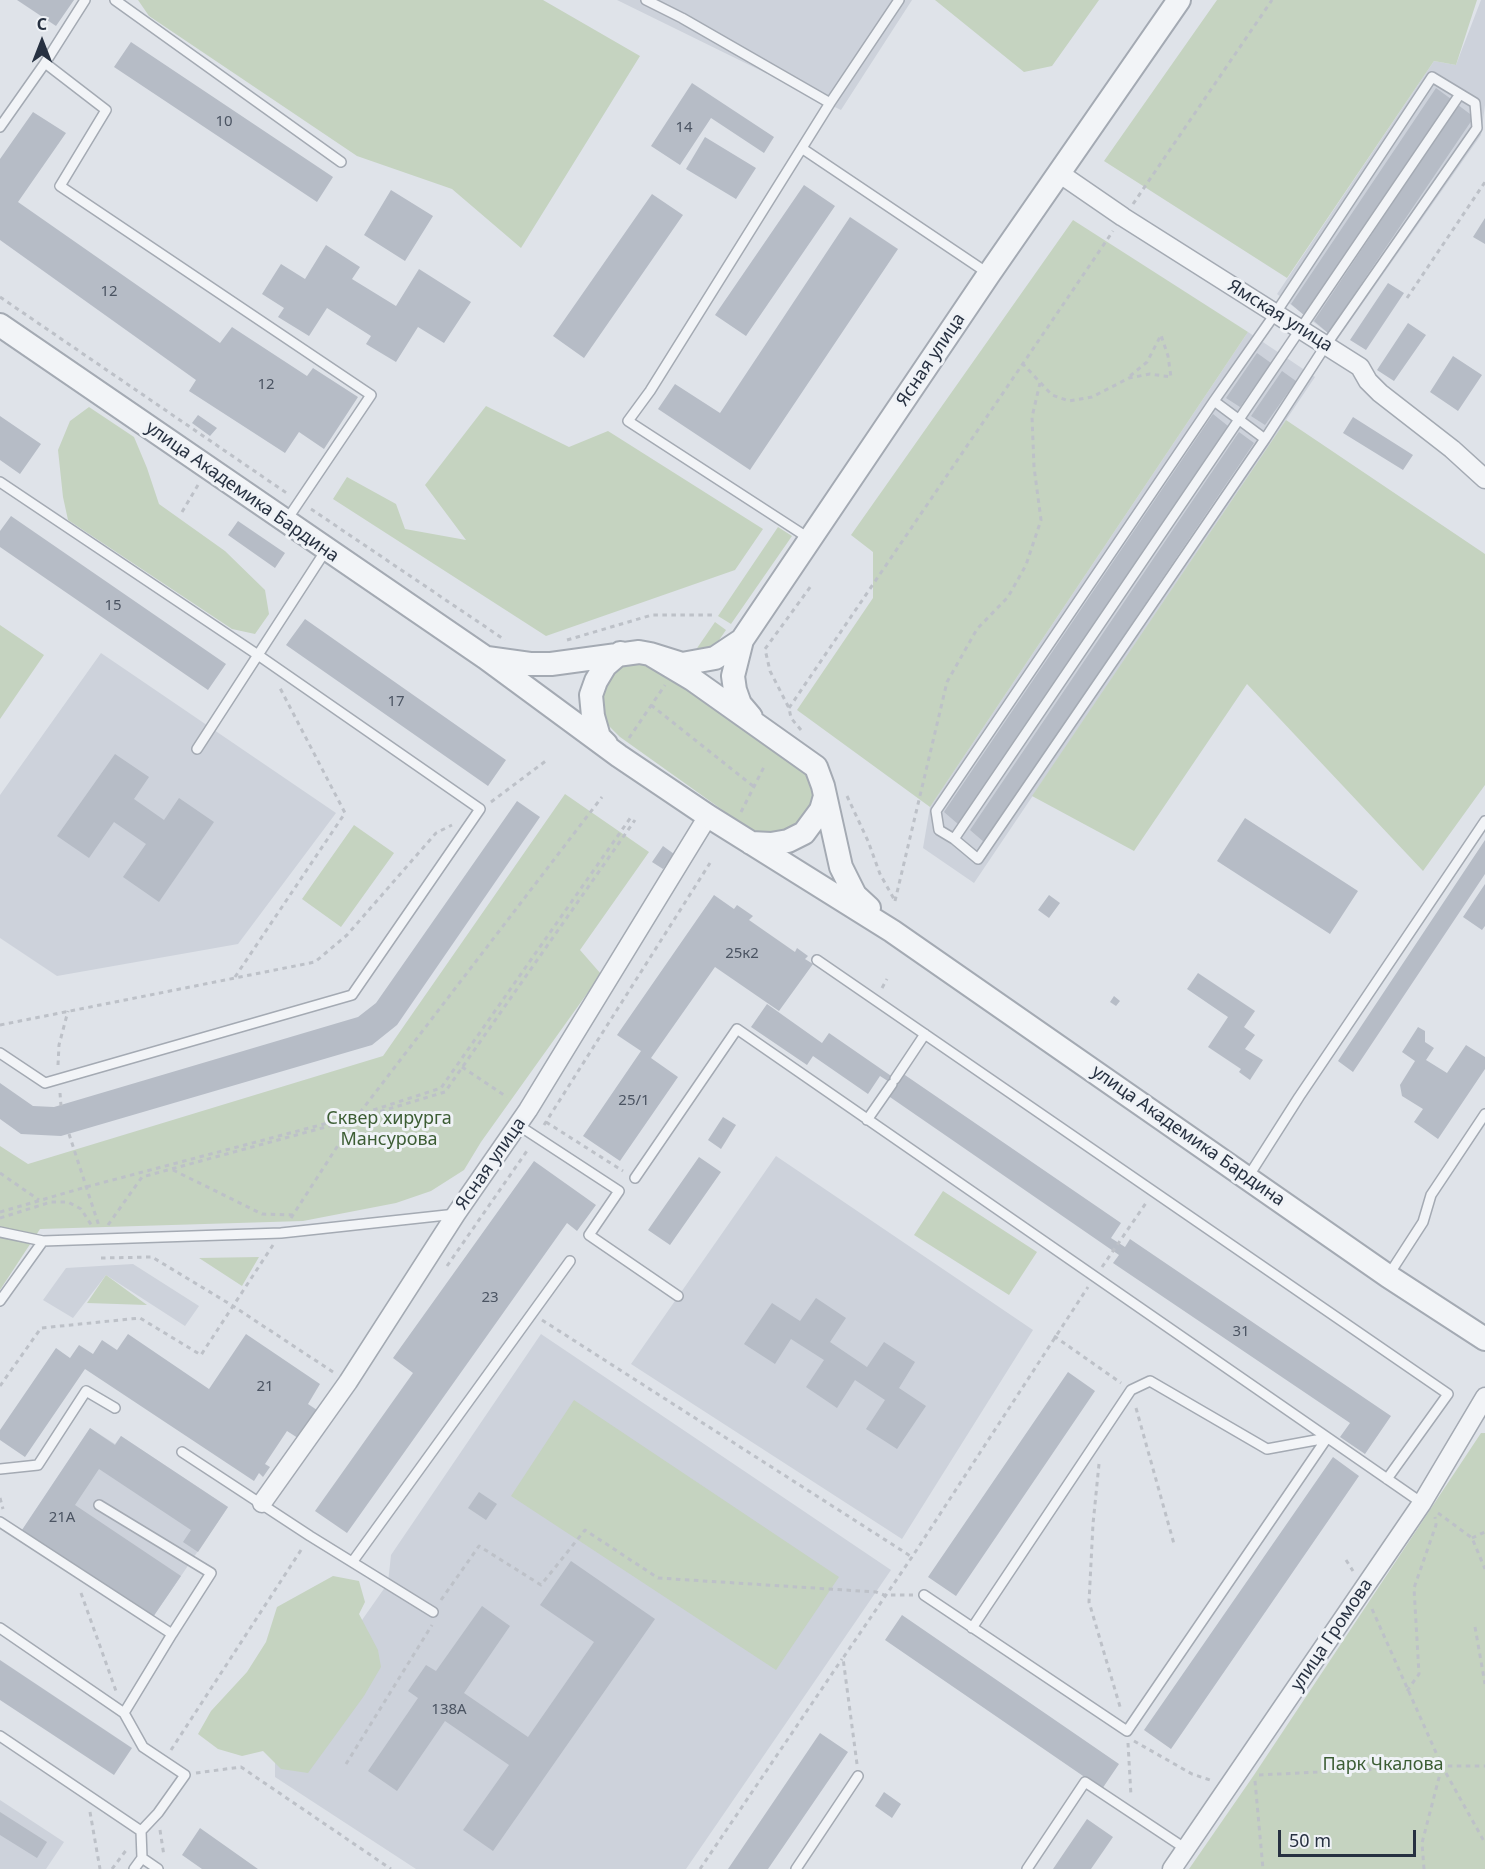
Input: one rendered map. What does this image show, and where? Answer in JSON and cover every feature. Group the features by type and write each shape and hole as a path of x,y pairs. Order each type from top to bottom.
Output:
{"street":[{"name":"Ясная улица","path":"650,654 682,664 715,658 742,640 989,274 1179,0"},
{"name":"Ямская улица","path":"1059,173 1360,367 1368,381 1380,393 1452,449 1485,479"},
{"name":"улица Академика Бардина","path":"0,325 486,658 620,744 708,816 892,931 1388,1276 1485,1340"},
{"path":"742,640 734,676 735,690 740,704 759,727"},
{"name":"улица Академика Бардина","path":"486,658 530,664 551,664 639,652 650,654 692,679 816,767 825,796 835,845 848,882 855,895 892,931"},
{"name":"улица Академика Бардина","path":"620,653 605,666 591,695 593,716 599,737 620,744"},
{"path":"751,843 771,844 788,841 804,833 820,810 825,796"},
{"name":"Ясная улица","path":"262,1503 348,1382 456,1214 518,1125 708,816"},
{"name":"улица Громова","path":"1172,1869 1422,1503 1485,1397"}],"lane":[{"path":"0,127 85,0"},
{"path":"115,0 341,162"},
{"path":"646,0 682,18 830,103"},
{"path":"811,539 628,421 650,391 830,103 899,0"},
{"path":"45,63 106,110 60,186 371,395 286,522"},
{"path":"1432,77 1460,94 1475,103 1477,128 1326,345 1265,439 978,859 939,830 936,811 1214,400 1275,314 1432,77"},
{"path":"954,839 1460,94"},
{"path":"802,149 989,274"},
{"path":"1214,400 1265,439"},
{"path":"0,482 262,658 480,809 352,994 45,1083 0,1053"},
{"path":"197,749 262,658 327,550"},
{"path":"1248,1177 1299,1097 1485,822"},
{"path":"818,960 1448,1394 1387,1479"},
{"path":"634,1178 737,1029 1422,1503"},
{"path":"867,1120 925,1034"},
{"path":"1388,1276 1424,1222 1431,1195 1485,1114"},
{"path":"518,1125 619,1191 589,1235 678,1296"},
{"path":"0,1232 43,1241 281,1233 456,1214"},
{"path":"0,1301 43,1241"},
{"path":"353,1561 570,1262"},
{"path":"972,1628 1131,1390 1150,1381 1267,1449 1327,1438"},
{"path":"0,1469 38,1465 86,1391 115,1408"},
{"path":"924,1595 1127,1731 1327,1438"},
{"path":"182,1452 310,1536 433,1612"},
{"path":"99,1505 211,1573 123,1713"},
{"path":"0,1522 172,1634"},
{"path":"0,1628 123,1713 142,1747 185,1775 158,1813 141,1831 142,1858 134,1869"},
{"path":"0,1736 141,1831"},
{"path":"796,1869 858,1776"},
{"path":"1027,1869 1085,1782 1186,1849"},
{"path":"142,1858 158,1869"}],"path":[{"path":"789,708 1022,363 1272,0"},
{"path":"1407,298 1485,182"},
{"path":"0,297 508,642"},
{"path":"1022,363 1052,395 1069,401 1092,397 1129,378 1147,362 1161,335 1168,356 1171,377 1150,374 1129,378"},
{"path":"895,901 947,682 976,629 1008,597 1026,565 1041,520 1034,467 1032,417 1040,383"},
{"path":"791,718 789,708 770,671 765,649 811,586"},
{"path":"563,641 652,615 713,615"},
{"path":"235,977 345,813 262,658"},
{"path":"620,744 665,685"},
{"path":"651,705 753,786"},
{"path":"0,1025 315,962 347,935 436,833 480,809 547,760"},
{"path":"739,815 765,765"},
{"path":"0,1385 40,1328 140,1318 201,1355 355,1119 602,797"},
{"path":"0,1212 358,1115 441,1088 633,818 445,1092 142,1177 110,1225 92,1226 81,1209 68,1202 51,1202 0,1218"},
{"path":"447,1266 546,1122 710,863"},
{"path":"61,1106 58,1079 59,1046 68,1011"},
{"path":"458,1065 507,1097"},
{"path":"546,1122 634,1178"},
{"path":"69,1134 99,1226"},
{"path":"166,1166 262,1215 293,1215"},
{"path":"0,1173 39,1200"},
{"path":"700,1869 912,1557 1054,1336 1155,1191"},
{"path":"101,1258 152,1257 233,1306 348,1382"},
{"path":"532,1314 912,1557"},
{"path":"1054,1336 1131,1390 1174,1544"},
{"path":"1103,1432 1092,1524 1089,1602 1127,1731"},
{"path":"1407,1691 1419,1674 1414,1588 1436,1525 1433,1509 1472,1538 1485,1569"},
{"path":"346,1764 432,1627 433,1612 480,1546 541,1586 585,1530 658,1578 876,1592 885,1595 924,1595"},
{"path":"1472,1538 1485,1532"},
{"path":"164,1762 310,1536"},
{"path":"1346,1560 1363,1590 1442,1766 1485,1843"},
{"path":"74,1571 123,1713"},
{"path":"1475,1627 1485,1684"},
{"path":"843,1658 858,1776"},
{"path":"1132,1813 1128,1738 1192,1774 1229,1785"},
{"path":"1424,1869 1422,1843 1442,1766"},
{"path":"1263,1869 1254,1775 1485,1766"},
{"path":"185,1775 241,1767 391,1869"},
{"path":"87,1794 100,1869"},
{"path":"158,1813 165,1858"}],"shaded area":[{"path":"617,0 912,0 841,110"},
{"path":"1481,0 1485,0 1485,105 1481,135 1337,340 1277,294 1434,61 1456,65"},
{"path":"1248,332 1315,377 974,883 923,848 930,807"},
{"path":"101,653 336,813 238,944 57,976 0,938 0,795"},
{"path":"776,1156 1033,1330 902,1539 631,1364"},
{"path":"133,1264 199,1306 185,1326 106,1275 73,1318 43,1300 66,1268"},
{"path":"541,1334 891,1570 686,1869 416,1869 275,1777 275,1744 388,1583 391,1555"},
{"path":"90,1428 115,1444 121,1436 228,1507 153,1617 22,1530"},
{"path":"0,1800 64,1842 46,1869 0,1869"}],"green space":[{"path":"138,0 543,0 640,56 521,248 452,189 357,156 149,16"},
{"path":"935,0 1099,0 1052,66 1024,72"},
{"path":"1217,0 1477,0 1456,65 1434,61 1287,278 1104,161"},
{"path":"1073,220 1248,332 930,807 797,710 873,598 873,552 851,535"},
{"path":"486,406 569,447 608,431 763,529 735,570 546,636 333,499 347,477 396,504 405,529 466,540 425,485"},
{"path":"89,407 134,437 159,504 225,551 265,590 269,614 255,634 232,629 68,520 58,450 70,421"},
{"path":"1286,420 1485,554 1485,785 1423,871 1247,684 1134,851 1032,796"},
{"path":"778,527 792,536 731,624 718,616"},
{"path":"715,622 726,630 717,643 706,651 693,654"},
{"path":"0,625 44,655 0,719"},
{"path":"639,663 659,667 805,771 813,796 811,812 789,829 776,832 752,831 620,737 608,725 600,710 600,686 621,664"},
{"name":"Сквер хирурга Мансурова","path":"565,794 649,852 580,950 601,974 481,1142 464,1170 431,1191 396,1203 303,1221 40,1229 0,1290 0,1146 28,1164 383,1056"},
{"path":"354,825 394,853 341,927 302,899"},
{"path":"943,1191 1037,1252 1009,1295 914,1235"},
{"path":"259,1257 242,1286 199,1258"},
{"path":"106,1275 147,1305 87,1303"},
{"path":"574,1400 839,1577 776,1670 511,1496"},
{"name":"Парк Чкалова","path":"1481,1433 1485,1433 1485,1869 1189,1869 1254,1775"},
{"path":"333,1576 359,1581 365,1602 359,1614 378,1650 381,1667 364,1696 308,1773 281,1769 263,1751 242,1756 218,1749 198,1734 211,1711 247,1672 266,1642 277,1607"}],"building":[{"path":"17,0 74,0 56,26"},
{"path":"131,42 333,177 317,202 114,67"},
{"path":"692,83 774,137 764,153 711,118 680,165 651,146"},
{"path":"1436,88 1451,99 1305,316 1291,304"},
{"path":"1458,105 1474,117 1328,333 1314,321"},
{"path":"33,112 66,133 18,202 220,343 232,327 307,376 313,368 358,397 324,449 299,432 285,453 189,391 196,380 0,240 0,159"},
{"path":"705,137 756,168 736,199 686,169"},
{"path":"804,185 835,206 746,336 715,315"},
{"path":"391,190 433,216 405,261 364,235"},
{"path":"652,194 683,215 584,358 553,336"},
{"path":"850,217 898,249 750,470 658,409 675,384 720,413"},
{"path":"1485,218 1485,244 1473,237"},
{"path":"326,245 360,267 352,279 396,306 419,269 471,302 444,343 418,327 396,362 366,344 371,336 327,308 309,336 278,317 284,308 262,294 281,264 305,279"},
{"path":"1388,283 1404,293 1366,350 1350,340"},
{"path":"1408,323 1426,335 1394,381 1377,370"},
{"path":"1257,353 1271,363 1240,407 1226,398"},
{"path":"1453,356 1482,375 1458,411 1430,392"},
{"path":"1282,371 1296,381 1265,425 1251,416"},
{"path":"1213,414 1228,426 958,824 944,812"},
{"path":"198,415 217,428 210,436 192,423"},
{"path":"0,416 41,444 20,474 0,460"},
{"path":"1353,417 1413,455 1403,470 1343,433"},
{"path":"1239,432 1254,443 984,842 970,830"},
{"path":"11,516 226,664 208,690 0,547 0,531"},
{"path":"238,521 285,553 275,568 228,535"},
{"path":"305,619 506,760 488,786 286,645"},
{"path":"115,754 149,777 134,799 164,820 179,798 214,822 159,902 123,877 146,844 114,822 89,858 57,836"},
{"path":"517,801 540,817 397,1025 372,1045 61,1136 21,1134 0,1119 0,1083 33,1106 54,1107 358,1017 376,1003"},
{"path":"1245,818 1358,891 1330,934 1217,861"},
{"path":"1485,840 1485,874 1353,1072 1338,1061"},
{"path":"663,846 674,854 663,869 652,862"},
{"path":"1485,884 1485,926 1482,930 1463,917"},
{"path":"714,895 734,909 737,905 753,916 749,920 795,952 797,948 808,956 805,959 813,964 779,1011 715,967 651,1058 678,1077 620,1161 583,1136 641,1051 617,1035"},
{"path":"1049,895 1060,903 1049,918 1038,910"},
{"path":"1198,973 1255,1011 1244,1027 1255,1035 1245,1049 1263,1060 1250,1080 1239,1072 1241,1069 1208,1047 1228,1017 1187,989"},
{"path":"1114,996 1120,1001 1116,1006 1110,1002"},
{"path":"767,1004 822,1043 829,1033 897,1080 902,1073 1121,1223 1111,1238 1125,1247 1130,1239 1391,1416 1365,1454 1340,1437 1350,1423 1113,1263 1119,1255 887,1095 894,1085 880,1076 868,1094 813,1056 807,1065 751,1027"},
{"path":"1418,1027 1425,1031 1425,1042 1434,1048 1426,1060 1447,1073 1466,1045 1485,1057 1485,1069 1438,1139 1414,1122 1423,1109 1402,1096 1400,1085 1415,1061 1402,1052"},
{"path":"723,1117 736,1125 721,1149 708,1140"},
{"path":"699,1157 721,1172 670,1245 648,1230"},
{"path":"534,1161 596,1205 577,1231 567,1223 347,1533 315,1511 413,1373 393,1358"},
{"path":"816,1298 846,1318 830,1342 867,1367 884,1342 915,1362 899,1388 926,1406 897,1449 866,1429 885,1400 855,1380 837,1408 806,1387 824,1360 791,1339 775,1364 744,1344 772,1303 800,1321"},
{"path":"128,1334 209,1389 246,1334 320,1384 308,1404 320,1412 301,1440 287,1431 265,1464 270,1467 263,1477 259,1473 254,1481 85,1369 25,1457 0,1440 0,1430 56,1348 70,1358 79,1345 93,1354 102,1340 117,1350"},
{"path":"1068,1372 1095,1391 956,1596 928,1577"},
{"path":"90,1428 115,1445 121,1436 228,1507 198,1552 183,1542 191,1530 99,1469 75,1505 181,1576 153,1617 22,1530"},
{"path":"1333,1457 1359,1476 1171,1749 1144,1730"},
{"path":"479,1492 497,1504 486,1520 468,1508"},
{"path":"571,1561 655,1619 493,1851 463,1830 509,1765 445,1721 397,1791 368,1771 418,1698 408,1691 426,1665 436,1671 482,1606 510,1626 464,1693 528,1737 594,1642 540,1605"},
{"path":"902,1615 1119,1764 1102,1789 885,1640"},
{"path":"0,1660 132,1748 114,1775 0,1700"},
{"path":"820,1733 848,1752 768,1869 728,1869"},
{"path":"884,1792 901,1804 892,1818 875,1806"},
{"path":"0,1812 47,1842 37,1858 0,1835"},
{"path":"1087,1819 1113,1837 1091,1869 1053,1869"},
{"path":"200,1828 258,1869 202,1869 182,1855"}]}
